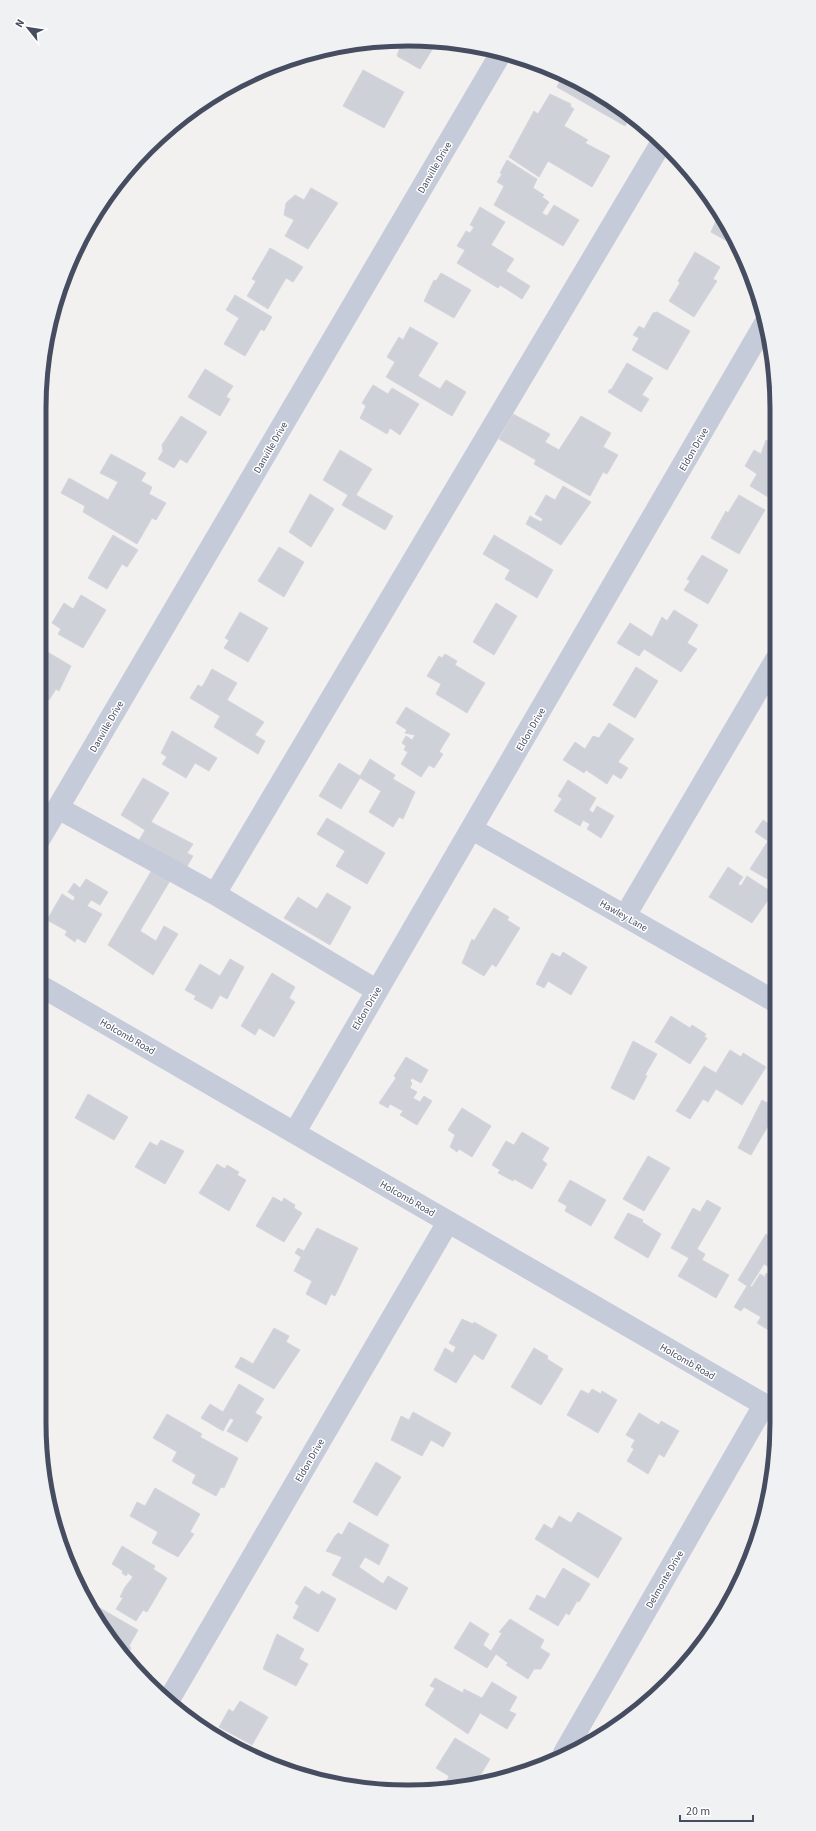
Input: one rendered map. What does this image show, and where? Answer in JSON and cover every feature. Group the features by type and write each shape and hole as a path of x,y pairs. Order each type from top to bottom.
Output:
{"street":[{"name":"Danville Drive","path":"46,828 497,57"},
{"path":"215,894 659,147"},
{"name":"Eldon Drive","path":"295,1132 376,990 472,829 761,330"},
{"path":"625,916 770,670"},
{"path":"58,808 215,894 376,990"},
{"name":"Hawley Lane","path":"472,829 770,999"},
{"name":"Holcomb Road","path":"46,989 295,1132 770,1409"},
{"name":"Eldon Drive","path":"171,1696 448,1222"},
{"name":"Delmonte Drive","path":"567,1749 770,1409"}],"building":[{"path":"400,46 434,47 420,69 397,56"},
{"path":"363,70 404,92 384,128 343,106"},
{"path":"560,80 568,83 589,94 628,121 625,126 557,87"},
{"path":"550,94 571,104 570,106 574,109 564,126 588,140 585,143 610,156 592,187 548,161 539,177 509,157 534,111 538,114"},
{"path":"507,160 537,179 533,188 544,195 542,197 549,202 542,213 547,216 554,205 579,220 563,246 494,205 504,186 497,182 502,174 500,173"},
{"path":"311,188 338,203 308,249 285,236 294,220 284,215 286,203 295,195 304,200"},
{"path":"480,207 505,222 491,245 514,259 506,271 530,286 522,299 500,285 498,288 457,263 465,250 457,246 466,231 470,233 474,227 470,225"},
{"path":"717,219 730,243 711,232"},
{"path":"270,248 303,267 293,282 286,278 268,309 247,296 256,281 252,279"},
{"path":"695,252 720,267 713,279 717,281 694,317 669,301 680,283 678,281"},
{"path":"441,273 471,290 454,318 424,301 434,280 436,281"},
{"path":"235,295 272,317 264,331 261,329 245,356 224,344 239,318 226,310"},
{"path":"657,312 690,331 667,370 632,350 639,338 633,335 639,326 644,329 653,313"},
{"path":"410,327 438,343 418,376 440,389 446,380 466,392 452,416 386,377 395,362 387,357 399,337 403,340"},
{"path":"627,363 653,378 642,395 649,399 641,412 608,392 610,389 611,390"},
{"path":"205,369 233,386 226,397 230,399 220,416 188,397"},
{"path":"373,385 388,394 392,388 419,404 400,435 390,428 387,434 360,418 366,406 362,403"},
{"path":"513,414 550,434 545,442 559,450 581,416 611,433 603,447 618,455 607,474 603,472 590,496 534,464 536,460 499,439"},
{"path":"181,416 207,432 187,463 180,459 174,468 158,459 163,451 162,445"},
{"path":"766,440 770,442 770,498 750,486 757,474 745,466 754,450 761,454"},
{"path":"340,450 372,469 356,495 393,516 385,530 342,505 348,495 323,480"},
{"path":"111,454 146,473 141,481 152,487 149,494 166,503 156,520 152,518 137,544 83,512 85,506 61,493 69,478 108,500 118,482 100,473"},
{"path":"563,486 591,502 561,545 526,524 530,516 541,522 543,519 535,514 546,495 555,500"},
{"path":"310,494 334,509 311,547 289,532"},
{"path":"739,495 765,510 739,554 711,538 726,511 728,513"},
{"path":"113,535 138,550 127,567 122,564 107,589 88,578"},
{"path":"494,535 553,570 537,598 505,579 510,570 483,554"},
{"path":"279,547 304,562 284,597 258,581"},
{"path":"702,555 728,570 708,604 684,590 690,581 687,579"},
{"path":"81,595 106,610 83,648 58,634 61,629 52,623 64,603 73,609"},
{"path":"496,603 517,616 494,655 473,642"},
{"path":"674,610 698,625 687,643 697,649 681,672 644,649 639,656 617,643 630,623 652,637 662,617 667,621"},
{"path":"240,612 268,628 248,662 224,648 229,640 225,638"},
{"path":"46,651 71,666 59,691 56,689 49,700 46,698"},
{"path":"445,654 457,661 455,665 485,683 467,713 436,694 441,684 427,676 439,656 442,658"},
{"path":"636,667 658,681 635,718 613,705"},
{"path":"212,669 237,683 227,700 264,722 255,735 265,741 258,754 214,727 220,716 190,698 198,685 202,687"},
{"path":"406,707 450,734 439,752 443,754 434,768 429,765 421,777 401,764 408,752 404,750 406,746 402,743 406,736 412,740 415,735 405,733 407,730 396,723"},
{"path":"609,723 634,739 618,762 628,768 621,779 613,774 607,784 586,770 584,773 563,760 575,742 585,749 593,736 599,738"},
{"path":"172,731 217,758 209,771 195,763 186,778 162,764 167,757 161,753"},
{"path":"370,759 395,775 393,779 415,792 403,819 399,817 393,827 369,812 381,791 360,778 341,809 319,796 339,763 360,776"},
{"path":"143,778 169,793 151,822 193,844 187,853 193,856 185,870 138,842 145,830 121,815"},
{"path":"568,780 596,798 589,810 593,813 597,806 614,816 601,838 587,829 590,824 583,820 580,826 554,811 562,799 558,796"},
{"path":"327,818 385,853 367,884 336,866 345,851 317,834"},
{"path":"763,820 770,825 770,881 750,869 768,841 755,832"},
{"path":"728,867 743,877 738,884 741,886 747,876 770,891 770,897 752,923 709,897"},
{"path":"153,868 171,879 140,931 156,941 164,926 178,934 153,975 108,945"},
{"path":"86,879 108,892 100,905 91,900 87,906 102,914 85,943 77,938 75,942 65,935 67,931 47,920 62,894 73,901 75,897 68,892 74,883 80,888"},
{"path":"327,893 351,907 330,945 284,918 298,897 317,909"},
{"path":"494,908 509,917 507,920 520,928 496,967 492,964 484,976 462,963 472,939 474,941"},
{"path":"563,952 587,967 571,995 548,981 544,988 536,984 552,953 560,957"},
{"path":"230,959 244,967 227,999 220,995 212,1009 194,999 196,996 185,990 200,964 220,976"},
{"path":"272,973 295,987 289,998 295,1002 274,1037 259,1028 255,1035 241,1026"},
{"path":"671,1016 690,1028 692,1025 706,1034 704,1037 707,1038 690,1064 655,1042"},
{"path":"633,1041 657,1054 645,1075 647,1076 634,1100 611,1088"},
{"path":"730,1050 741,1057 743,1053 766,1067 742,1105 716,1089 708,1102 703,1099 690,1119 676,1111 704,1066 716,1073"},
{"path":"406,1057 428,1070 421,1083 412,1078 410,1081 412,1083 410,1088 417,1092 413,1098 420,1102 424,1096 432,1101 417,1125 400,1115 403,1111 390,1104 388,1108 379,1103 396,1078 394,1076"},
{"path":"88,1094 128,1117 114,1140 75,1118"},
{"path":"770,1099 770,1123 751,1155 738,1148 762,1100 767,1103"},
{"path":"462,1108 491,1126 472,1157 459,1149 457,1152 450,1147 455,1135 448,1130"},
{"path":"522,1132 549,1148 542,1160 547,1164 532,1189 514,1179 513,1181 498,1173 500,1170 492,1165 506,1141 514,1145"},
{"path":"161,1140 184,1151 165,1184 135,1167 150,1142 157,1146"},
{"path":"648,1156 670,1168 644,1211 623,1199"},
{"path":"217,1164 225,1169 227,1165 239,1172 237,1175 246,1180 229,1211 199,1193"},
{"path":"570,1180 606,1200 591,1226 565,1211 567,1206 558,1201"},
{"path":"273,1197 282,1202 284,1198 295,1205 294,1208 302,1213 284,1242 256,1226"},
{"path":"707,1200 721,1208 697,1249 705,1254 702,1260 729,1275 716,1298 678,1276 689,1258 671,1248 693,1208 700,1212"},
{"path":"628,1213 643,1220 642,1222 661,1234 648,1258 614,1238"},
{"path":"317,1228 358,1248 335,1296 331,1294 326,1305 306,1294 312,1281 294,1271 301,1257 295,1253 298,1248 304,1251"},
{"path":"766,1234 770,1237 770,1268 764,1264 750,1286 752,1287 760,1274 765,1277 766,1273 770,1276 770,1331 757,1323 761,1317 744,1307 741,1311 734,1307 747,1286 738,1280"},
{"path":"462,1319 473,1324 474,1322 497,1335 483,1360 474,1354 456,1383 434,1370 445,1348 453,1353 456,1347 449,1343"},
{"path":"274,1328 289,1336 286,1342 300,1350 274,1389 235,1367 241,1357 253,1364"},
{"path":"534,1348 548,1356 547,1359 563,1369 541,1405 511,1387"},
{"path":"239,1384 264,1399 255,1413 262,1417 247,1442 227,1431 234,1420 230,1418 223,1431 201,1418 210,1404 223,1412"},
{"path":"592,1389 601,1394 602,1391 617,1400 598,1433 567,1415 581,1390 589,1394"},
{"path":"413,1412 451,1433 443,1447 431,1440 422,1456 391,1440 401,1416 409,1420"},
{"path":"639,1413 659,1425 661,1421 679,1431 664,1457 659,1454 648,1474 627,1461 634,1449 631,1447 635,1440 626,1435"},
{"path":"167,1414 202,1434 200,1437 238,1458 224,1488 221,1487 216,1496 192,1483 196,1475 172,1461 177,1452 153,1438"},
{"path":"376,1462 401,1477 377,1516 353,1502"},
{"path":"155,1488 200,1514 190,1532 194,1534 178,1557 152,1543 158,1532 130,1516 137,1502 145,1506"},
{"path":"578,1512 622,1538 598,1578 535,1539 544,1524 552,1529 559,1516 571,1523"},
{"path":"349,1522 389,1545 379,1565 365,1557 359,1567 383,1584 388,1576 408,1588 396,1610 332,1575 342,1557 326,1551 338,1533 342,1535"},
{"path":"122,1546 155,1566 153,1569 167,1578 147,1612 143,1610 136,1621 116,1609 123,1598 120,1597 125,1587 133,1577 128,1573 126,1576 122,1573 123,1571 112,1564"},
{"path":"563,1568 590,1584 579,1602 577,1601 569,1615 566,1613 558,1626 529,1609 537,1595 545,1599"},
{"path":"305,1586 319,1595 322,1591 336,1599 318,1632 293,1618 299,1606 295,1603"},
{"path":"726,1594 722,1604 711,1620"},
{"path":"98,1607 138,1630 129,1646 131,1648 129,1653 107,1624 97,1609"},
{"path":"510,1619 544,1640 540,1648 550,1654 541,1669 534,1669 528,1679 506,1665 508,1663 496,1654 487,1668 454,1648 470,1622 489,1634 483,1645 491,1651 502,1633 499,1632"},
{"path":"277,1634 304,1649 299,1659 308,1664 296,1686 263,1669"},
{"path":"435,1678 463,1693 464,1689 482,1698 492,1682 517,1697 509,1711 516,1714 507,1729 480,1713 468,1734 425,1705 435,1688 430,1686"},
{"path":"240,1701 268,1717 252,1745 219,1727 229,1709 233,1712"},
{"path":"455,1738 490,1759 479,1778 455,1782 446,1783 449,1776 436,1768"}]}
